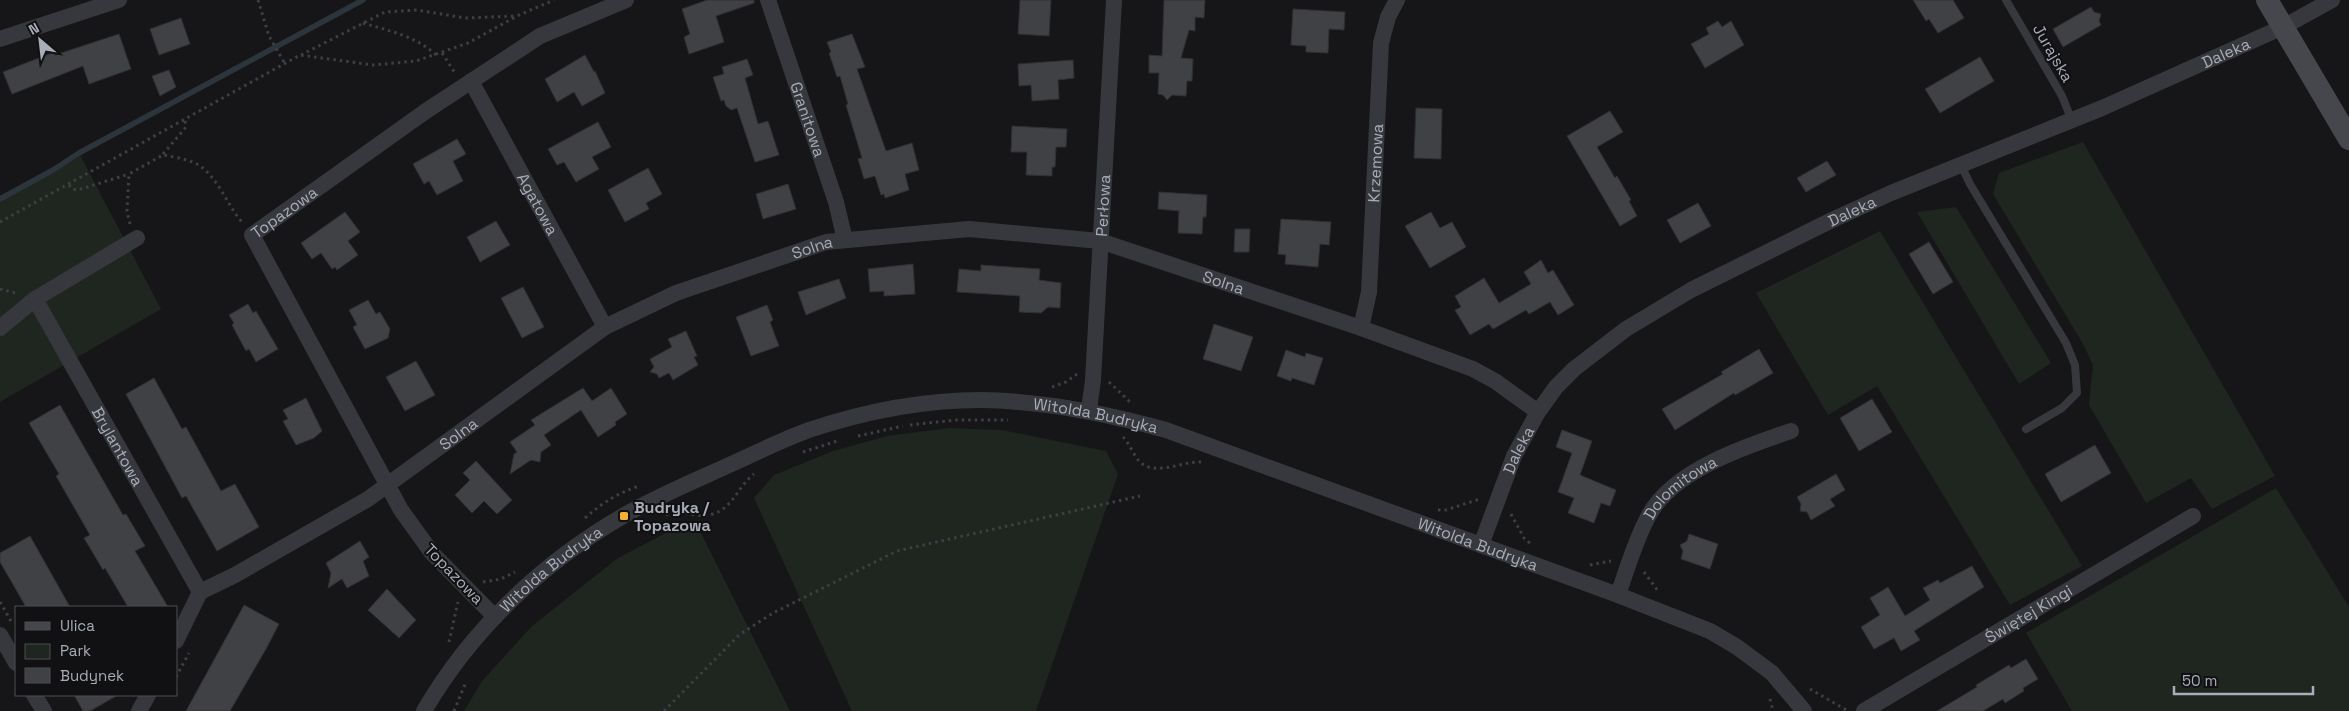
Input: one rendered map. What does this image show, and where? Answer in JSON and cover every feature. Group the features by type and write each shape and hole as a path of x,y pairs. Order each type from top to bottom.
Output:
{"main road":[{"path":"2267,0 2349,139"}],"street":[{"path":"0,39 119,0"},
{"name":"Topazowa","path":"495,617 432,553 401,510 252,235 467,84 540,36 626,0"},
{"name":"Granitowa","path":"768,0 836,202 845,240"},
{"name":"Perłowa","path":"1089,410 1114,0"},
{"name":"Krzemowa","path":"1361,328 1369,292 1381,43 1388,17 1397,0"},
{"name":"Daleka","path":"1481,546 1514,456 1538,412 1556,387 1596,350 1626,329 1682,295 1832,220 1961,165 2072,121 2283,26 2332,0"},
{"name":"Agatowa","path":"467,84 605,327"},
{"name":"Solna","path":"200,592 359,504 605,327 676,293 826,242 969,229 1100,241 1361,328 1473,369 1495,381 1538,412"},
{"path":"0,328 35,299 137,238"},
{"name":"Brylantowa","path":"35,299 200,592"},
{"name":"Witolda Budryka","path":"424,711 459,659 495,617 544,570 580,543 624,516 703,477 808,431 876,413 951,402 1011,402 1089,410 1166,430 1618,595 1710,631 1730,642 1772,673 1804,711"},
{"name":"Dolomitowa","path":"1618,595 1648,516 1664,494 1680,482 1735,450 1792,430"},
{"name":"Świętej Kingi","path":"1864,711 2193,516"},
{"path":"178,637 200,592"},
{"path":"0,635 15,661"},
{"path":"35,696 44,711"},
{"path":"139,711 147,696"}],"lane":[{"name":"Jurajska","path":"2006,0 2062,96 2072,121"},
{"path":"1961,165 1970,184 2066,343 2075,365 2076,393 2062,408 2026,429"}],"path":[{"path":"258,0 269,36 285,64"},
{"path":"300,55 373,65 416,60 437,55 468,43 554,0"},
{"path":"0,222 185,121 300,55 385,12 417,10 465,18 519,16"},
{"path":"362,23 406,35 427,46 437,55"},
{"path":"442,53 467,84"},
{"path":"69,184 72,189 78,190 129,174 163,155 183,133 186,127 185,121"},
{"path":"163,155 195,163 203,168 210,175 231,210 252,235"},
{"path":"129,174 127,211 137,238"},
{"path":"795,456 850,437 907,425 955,420 1014,420"},
{"path":"1121,436 1128,442 1142,464 1159,469 1188,462 1200,462 1208,465"},
{"path":"660,518 678,512 711,515 726,508 751,476 759,470"},
{"path":"664,711 739,634 773,613 897,551 1140,496"},
{"path":"1508,508 1524,538 1534,546"},
{"path":"1582,562 1590,565 1602,565 1616,559"},
{"path":"448,643 461,596"},
{"path":"0,602 12,623"},
{"path":"178,672 190,651"},
{"path":"454,711 468,679"},
{"path":"1766,691 1774,711"}],"green space":[{"path":"2083,142 2275,476 2212,509 2191,478 2146,503 2089,405 2093,365 2083,344 1993,194 1999,173"},
{"path":"79,153 161,309 0,402 0,199 53,170"},
{"path":"1956,207 2051,363 2019,384 1917,212"},
{"path":"1880,231 2082,566 2010,605 1877,386 1828,415 1756,293"},
{"path":"949,428 1002,430 1106,451 1118,474 1036,711 852,711 754,498 774,475 833,451 887,436"},
{"path":"2276,488 2349,607 2349,711 2072,711 2026,633"},
{"path":"683,524 697,525 790,711 464,711 482,681 532,626 618,558"}],"building":[{"path":"707,0 754,0 754,3 716,16 724,42 689,54 684,37 690,34 682,9"},
{"path":"1020,0 1051,0 1049,36 1018,34"},
{"path":"1164,0 1205,0 1204,18 1195,17 1195,31 1189,30 1181,58 1193,59 1192,81 1187,81 1186,96 1172,95 1167,100 1163,95 1158,94 1159,73 1149,73 1149,55 1162,56"},
{"path":"1913,0 1953,0 1964,18 1938,33 1929,19 1926,21"},
{"path":"2091,7 2094,12 2101,14 2099,21 2101,25 2063,47 2053,29"},
{"path":"1293,9 1345,12 1344,30 1329,29 1328,53 1306,52 1306,46 1291,45"},
{"path":"181,18 190,44 159,55 150,29"},
{"path":"1718,21 1722,27 1731,21 1744,45 1705,68 1691,44 1709,34 1706,28"},
{"path":"119,34 131,69 89,84 83,66 12,94 3,72 54,52 55,55"},
{"path":"852,34 865,67 857,69 886,151 912,143 919,170 905,174 909,190 885,198 884,194 881,195 875,176 864,179 858,159 862,158 846,105 848,104 840,76 837,77 829,53 831,52 827,42"},
{"path":"585,55 605,93 582,106 574,92 557,102 545,79"},
{"path":"1980,57 1994,81 1940,113 1925,89"},
{"path":"747,59 753,75 745,78 758,124 768,121 779,155 755,162 737,108 731,110 726,106 724,100 721,101 713,77 724,74 722,67"},
{"path":"1073,60 1074,78 1058,80 1059,99 1032,101 1031,85 1019,86 1018,64"},
{"path":"169,70 176,87 160,96 152,76"},
{"path":"1416,108 1442,109 1441,159 1414,158"},
{"path":"1610,111 1623,132 1597,147 1615,178 1617,176 1631,200 1629,201 1637,216 1620,226 1567,136"},
{"path":"598,122 611,147 592,157 599,169 576,182 564,162 557,165 548,149"},
{"path":"1012,126 1067,129 1066,147 1056,147 1055,167 1052,167 1052,176 1026,175 1027,152 1011,152"},
{"path":"457,139 466,154 453,161 463,181 437,195 429,181 424,184 413,164"},
{"path":"1827,161 1836,175 1806,192 1797,178"},
{"path":"648,168 662,194 646,203 649,209 625,222 608,190"},
{"path":"788,184 796,209 763,219 756,194"},
{"path":"1159,192 1207,195 1206,217 1203,217 1202,234 1178,233 1179,211 1158,209"},
{"path":"1698,203 1711,226 1680,243 1667,220"},
{"path":"345,212 360,232 348,241 358,255 337,270 335,267 332,269 321,253 312,259 301,243"},
{"path":"1431,212 1440,228 1452,222 1466,247 1430,268 1405,226"},
{"path":"1281,219 1331,222 1329,245 1320,244 1318,267 1285,264 1286,255 1278,254"},
{"path":"496,221 510,245 480,262 467,237"},
{"path":"1235,229 1250,229 1249,252 1234,252"},
{"path":"1929,242 1953,282 1933,294 1909,254"},
{"path":"1541,260 1548,273 1553,270 1574,305 1558,315 1550,302 1529,314 1526,310 1493,329 1489,324 1470,335 1455,310 1461,307 1455,296 1484,278 1499,303 1531,284 1524,272"},
{"path":"913,264 915,294 884,296 884,291 870,292 868,269"},
{"path":"981,265 1040,269 1039,280 1061,283 1060,308 1048,307 1041,313 1019,312 1020,296 957,292 959,269 981,271"},
{"path":"839,279 846,298 806,315 798,292"},
{"path":"523,287 544,327 522,338 501,298"},
{"path":"368,300 376,314 380,312 390,329 388,338 365,349 353,327 357,325 349,310"},
{"path":"248,304 253,313 256,311 278,349 256,362 249,349 246,351 232,325 234,323 229,315"},
{"path":"767,305 773,320 770,322 779,346 751,356 736,317"},
{"path":"1214,324 1253,337 1241,371 1203,359"},
{"path":"686,331 697,356 694,357 698,365 673,380 669,373 659,378 657,374 650,372 654,367 650,359 672,347 668,339"},
{"path":"1759,349 1773,373 1735,395 1734,393 1675,430 1662,409 1723,374 1721,372"},
{"path":"1286,350 1305,357 1306,353 1323,358 1314,385 1292,378 1291,381 1277,376"},
{"path":"416,361 435,395 405,411 386,377"},
{"path":"154,378 182,429 186,427 221,491 235,484 259,527 217,551 186,496 182,498 126,394"},
{"path":"583,388 592,401 611,388 627,414 615,422 616,425 598,437 581,410 544,435 551,445 541,452 540,462 531,460 510,474 514,454 517,452 510,442 535,425 531,420"},
{"path":"306,398 322,431 314,438 296,445 283,421 288,419 283,410"},
{"path":"1872,399 1892,432 1859,451 1840,418"},
{"path":"60,405 123,515 126,514 145,546 135,551 167,606 127,606 105,568 103,570 84,538 90,535 56,476 59,474 29,423"},
{"path":"1562,430 1592,441 1580,475 1616,490 1610,506 1601,503 1594,523 1568,513 1574,498 1558,492 1572,453 1556,447"},
{"path":"2095,445 2111,473 2061,502 2045,474"},
{"path":"476,461 512,500 497,514 484,501 472,513 455,495 470,480 463,473"},
{"path":"1836,474 1845,490 1830,499 1835,506 1811,520 1807,512 1800,511 1801,504 1797,497"},
{"path":"1689,534 1718,544 1710,569 1681,559 1683,551 1680,545 1687,541"},
{"path":"30,536 69,606 25,606 0,562 0,553"},
{"path":"360,541 369,557 363,561 369,576 347,588 342,579 328,588 331,573 326,563"},
{"path":"1972,566 1984,587 1914,631 1920,640 1901,651 1894,638 1874,649 1861,627 1880,615 1870,598 1888,587 1905,616 1930,600 1923,588 1938,580 1940,583"},
{"path":"387,589 416,620 399,638 368,610"},
{"path":"244,605 279,624 266,649 230,711 186,711"},
{"path":"2026,659 2038,679 2023,688 2024,691 2005,703 2003,699 1983,711 1937,711 2009,665 2011,668"},
{"path":"75,696 116,696 90,711 83,711"}],"waterway":[{"path":"0,199 53,170 79,153 363,0"}],"place":[{"name":"Budryka / Topazowa","path":"624,516"}]}
